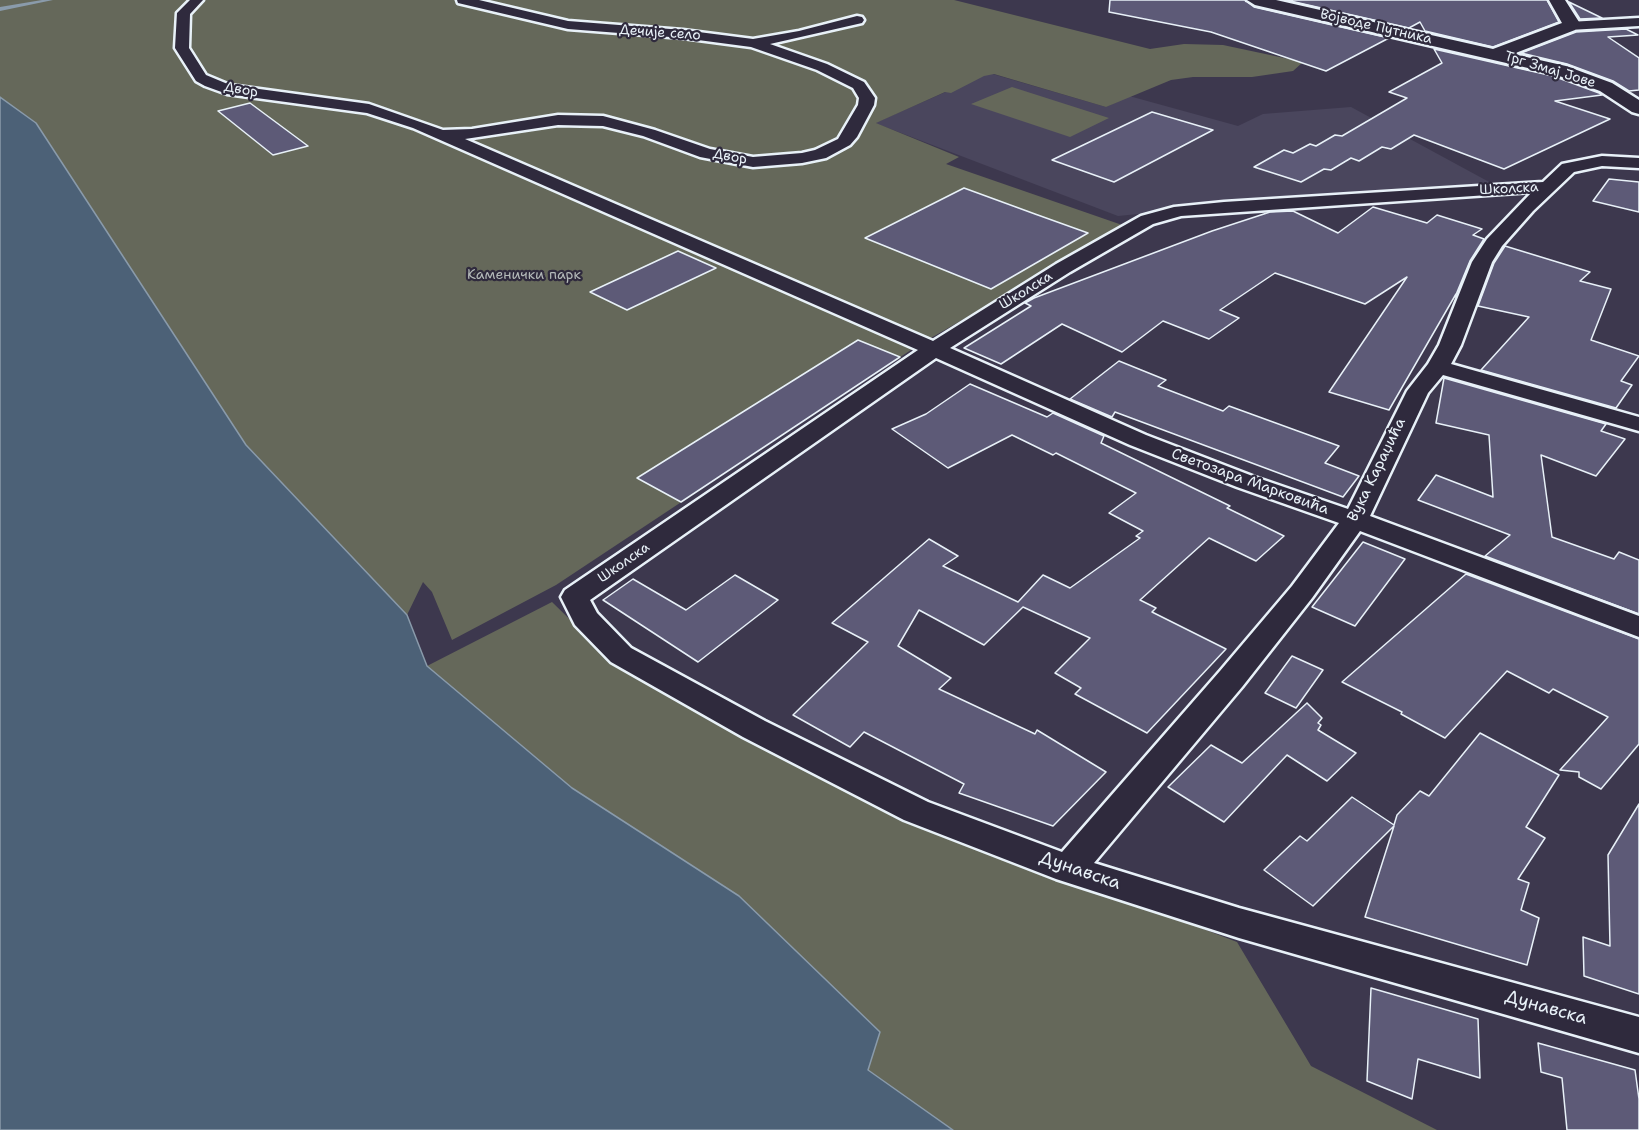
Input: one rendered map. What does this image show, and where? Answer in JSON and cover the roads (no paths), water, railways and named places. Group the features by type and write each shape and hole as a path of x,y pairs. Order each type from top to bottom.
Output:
{"main road":[{"name":"Војводе Путника","path":"1255,0 1497,54"},
{"path":"1557,0 1570,22 1569,26"},
{"name":"Трг Змај Јове","path":"1497,54 1569,26"},
{"name":"Трг Змај Јове","path":"1497,54 1580,77 1621,95 1639,108"}],"street":[{"name":"Двор","path":"197,0 184,14 181,34 182,48 201,78 227,89 369,109 438,134 934,349"},
{"name":"Дечије село","path":"463,0 567,25 683,33 753,43 799,35 857,20"},
{"path":"1569,26 1639,22"},
{"name":"Двор","path":"438,134 472,134 558,120 603,121 649,133 706,153 739,160 765,162 820,154 844,142 851,134 866,105 867,98 859,85 822,67 753,43"},
{"name":"Вука Караџића","path":"1068,868 1238,671 1302,592 1355,520 1408,408 1418,391 1438,367 1450,345 1482,262 1494,243 1568,168 1602,161 1639,163"},
{"name":"Школска","path":"575,597 934,349 1063,268 1147,220 1180,211 1528,187 1550,188"},
{"name":"Светозара Марковића","path":"934,349 1138,440 1639,627"},
{"path":"1438,367 1639,424"},
{"name":"Дунавска","path":"575,597 585,618 621,655 754,729 916,811 1068,868 1239,923 1639,1035"}],"water":[{"path":"0,97 36,123 246,445 407,615 427,666 572,788 739,896 880,1032 868,1070 953,1130 0,1130"}],"waterway":[{"path":"0,9 50,0"}],"park label":[{"name":"Каменички парк","path":"524,275"}]}
